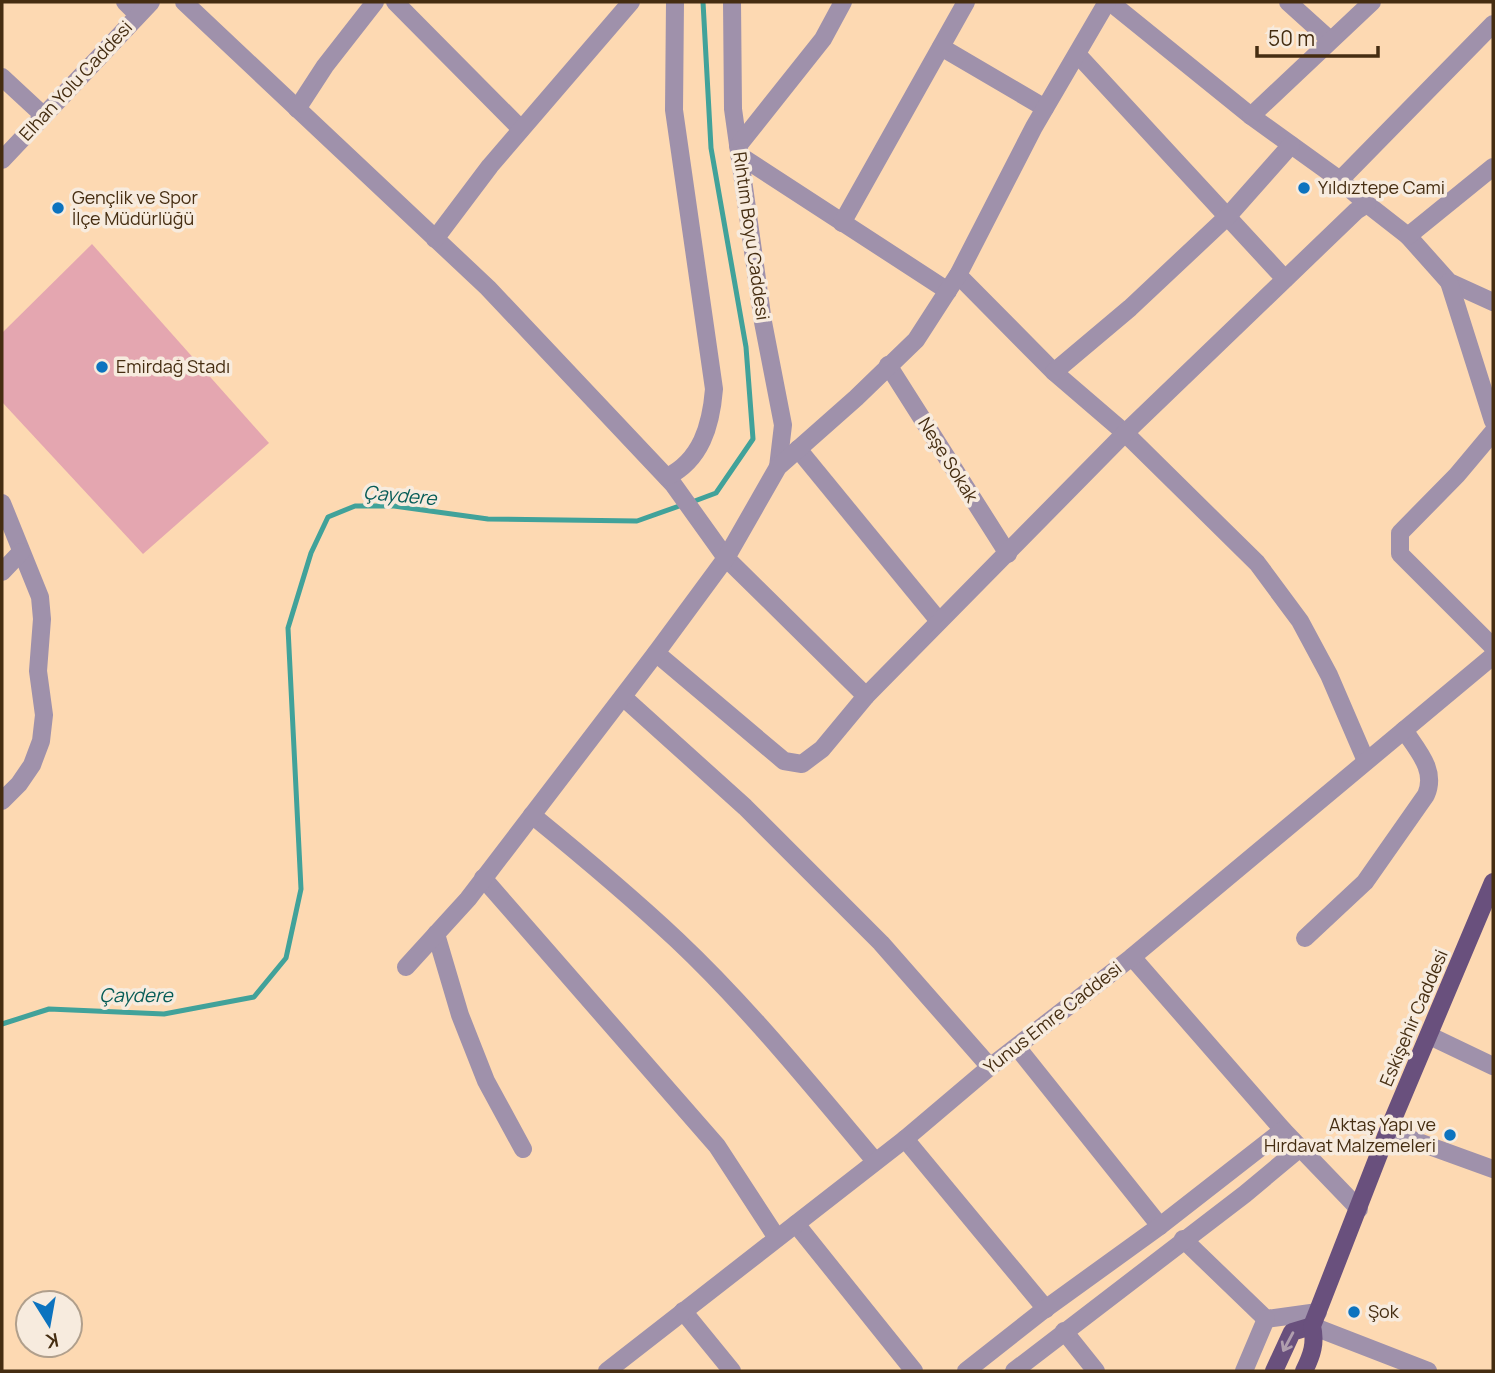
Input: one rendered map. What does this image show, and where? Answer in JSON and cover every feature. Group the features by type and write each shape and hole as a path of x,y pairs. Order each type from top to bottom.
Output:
{"main road":[{"name":"Eskişehir Caddesi","path":"1304,1371 1312,1355 1315,1319 1388,1131 1487,915 1493,882"},
{"path":"1275,1371 1292,1332 1315,1319"}],"street":[{"path":"125,2 138,15"},
{"name":"Elhan Yolu Caddesi","path":"2,160 151,2"},
{"path":"184,2 488,288 670,481 702,520 726,558 866,696"},
{"path":"297,109 375,2"},
{"path":"395,2 521,129"},
{"path":"435,239 490,166 631,2"},
{"path":"670,481 691,460 700,446 710,419 714,390 674,110 675,2"},
{"name":"Rıhtım Boyu Caddesi","path":"732,2 733,109 763,322 783,425 778,467"},
{"path":"843,2 823,39 738,150 842,223 948,291"},
{"path":"842,223 966,2"},
{"path":"406,967 468,899 656,653 726,558 778,467 916,340 958,275 1045,108 1109,2 1251,116 1340,180 1408,236 1448,282 1493,421"},
{"path":"1287,2 1331,40"},
{"path":"1251,116 1372,2"},
{"path":"1340,180 1493,24"},
{"path":"941,47 1045,108"},
{"path":"1078,55 1285,279"},
{"path":"2,77 44,116"},
{"path":"1054,372 1130,308 1228,216 1291,145"},
{"path":"1408,236 1493,166"},
{"path":"656,653 784,761 802,764 822,749 866,696 1125,433 1356,211 1367,204"},
{"path":"958,275 1054,372 1125,433 1257,563 1300,621 1329,675 1366,761"},
{"path":"1448,282 1491,298"},
{"name":"Neşe Sokak","path":"888,365 1008,554"},
{"path":"1493,432 1457,475 1400,533 1400,554 1493,647"},
{"path":"798,449 939,621"},
{"path":"2,503 8,533 21,552 37,587 42,608 38,671 43,728 32,765 2,801"},
{"path":"2,572 21,552"},
{"name":"Yunus Emre Caddesi","path":"607,1371 905,1139 990,1067 1132,957 1493,656"},
{"path":"623,697 744,807 871,933 990,1067"},
{"path":"1305,939 1365,882 1426,795 1430,773 1404,730"},
{"path":"532,815 678,940 778,1045 875,1161"},
{"path":"483,878 717,1146 776,1238"},
{"path":"436,934 460,1016 482,1070 523,1149"},
{"path":"1132,957 1300,1148 1359,1209"},
{"path":"1430,1037 1493,1066"},
{"path":"1017,1048 1160,1226"},
{"path":"966,1371 1160,1226 1283,1129"},
{"path":"1388,1131 1493,1169"},
{"path":"905,1139 1046,1309"},
{"path":"1014,1371 1245,1194 1300,1148"},
{"path":"796,1224 914,1371"},
{"path":"1183,1240 1266,1318 1315,1319 1428,1371"},
{"path":"683,1311 732,1371"},
{"path":"1244,1371 1266,1318"},
{"path":"1064,1331 1096,1371"}],"shaded area":[{"name":"Emirdağ Stadı","path":"92,244 269,443 143,554 2,402 2,333"}],"waterway":[{"name":"Çaydere","path":"692,502 716,493 753,439 746,347 711,148 703,2"},
{"name":"Çaydere","path":"2,1024 49,1009 164,1014 254,997 286,958 301,889 288,628 311,553 328,517 355,506 394,506 488,519 637,521 682,505"}],"place":[{"name":"Yıldıztepe Cami","path":"1304,188"},
{"name":"Gençlik ve Spor İlçe Müdürlüğü","path":"58,208"},
{"name":"Emirdağ Stadı","path":"102,367"},
{"name":"Aktaş Yapı ve Hırdavat Malzemeleri","path":"1450,1135"},
{"name":"Şok","path":"1354,1312"}]}
